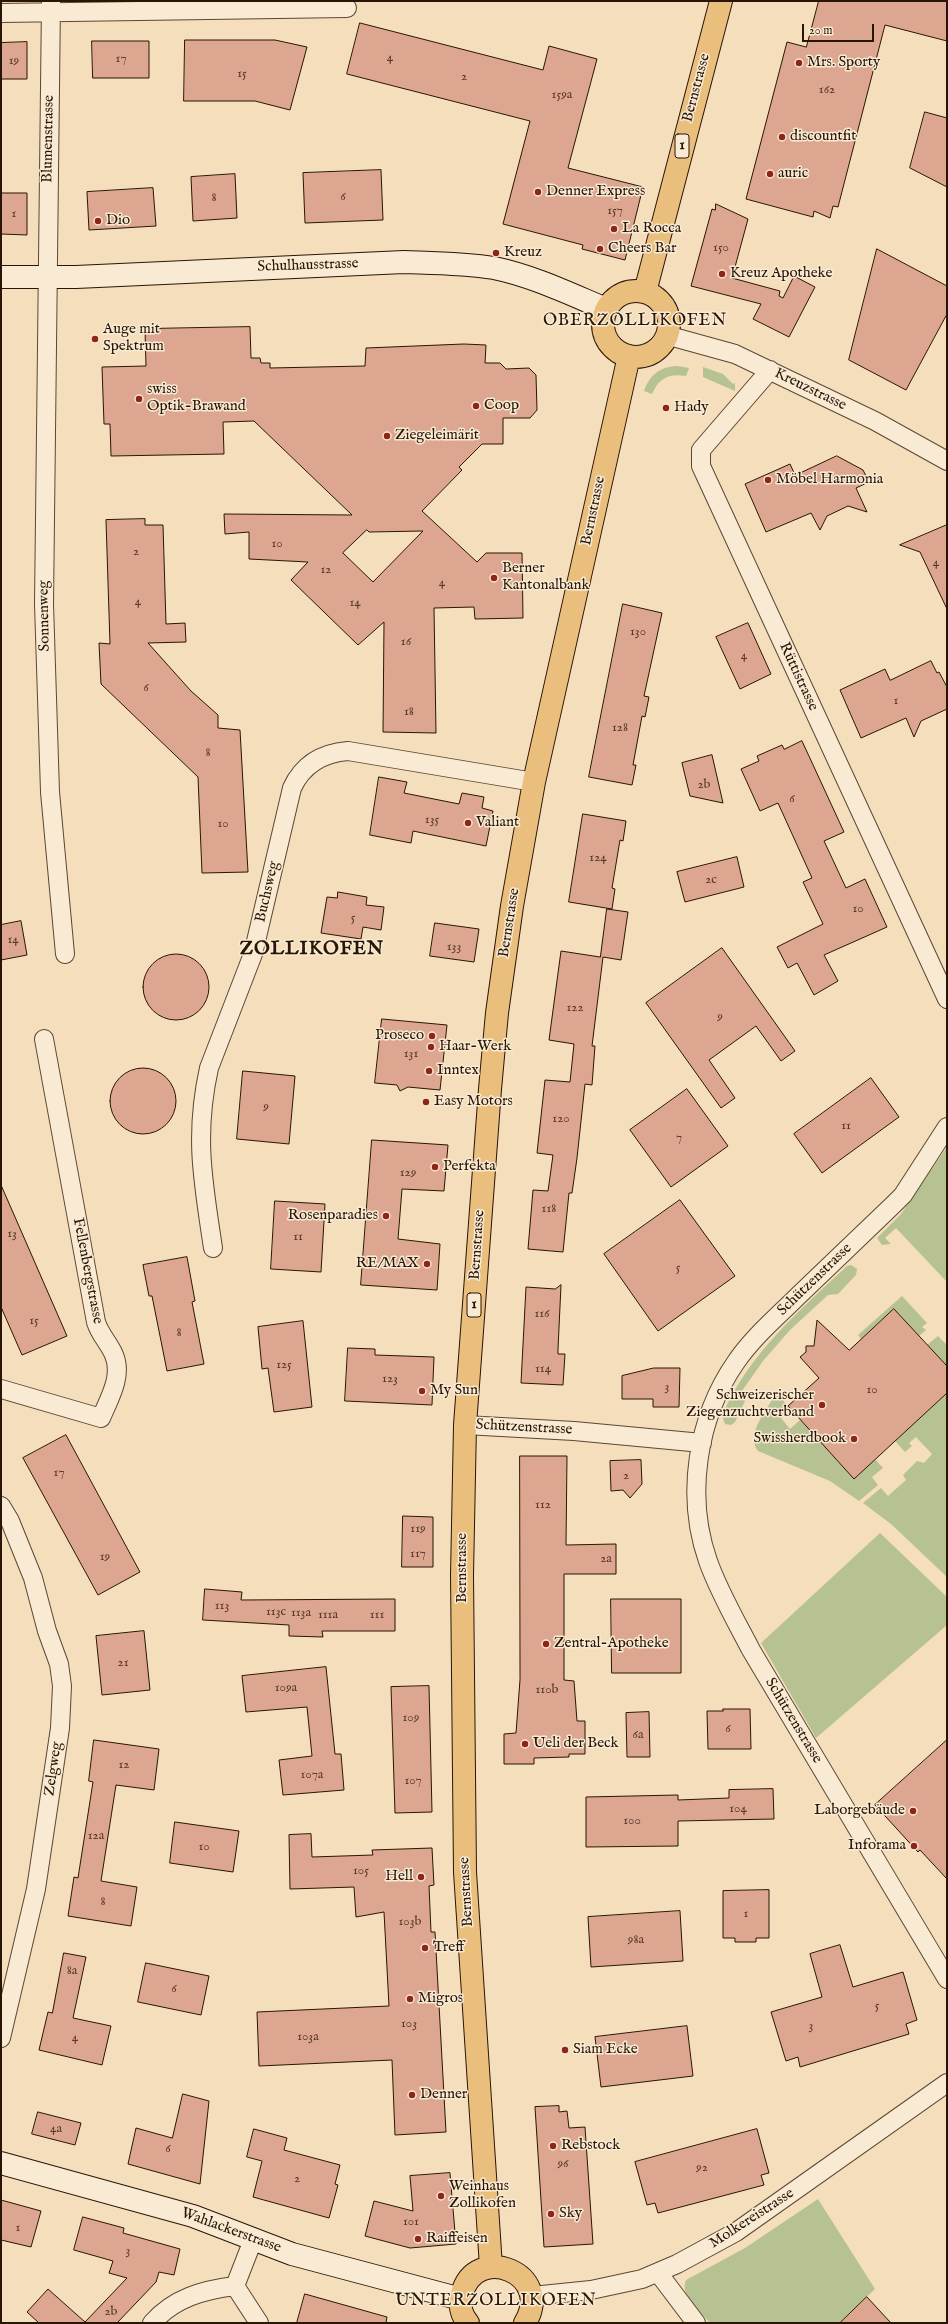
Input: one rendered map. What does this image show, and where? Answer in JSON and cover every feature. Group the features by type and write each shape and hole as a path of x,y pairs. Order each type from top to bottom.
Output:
{"main road":[{"name":"Bernstrasse","path":"645,292 721,1"},
{"path":"630,291 645,292 660,302 665,309 669,327 666,335 655,350 642,355 629,356 616,349 606,338 603,324 606,309 610,303 622,294 630,291"},
{"name":"Bernstrasse","path":"491,2267 465,1872 462,1575 465,1425 497,1013 514,899 534,782 629,356"},
{"path":"468,2323 461,2310 461,2299 464,2288 470,2278 480,2270 491,2267 502,2267 513,2270 522,2277 532,2296 531,2311 525,2323"}],"street":[{"path":"1,13 51,7 347,8"},
{"name":"Blumenstrasse","path":"46,277 51,7"},
{"name":"Schulhausstrasse","path":"1,276 46,277 404,262 441,263 477,266 518,275 606,309"},
{"name":"Sonnenweg","path":"46,277 44,604 50,792 65,954"},
{"name":"Kreuzstrasse","path":"666,335 735,354 875,421 947,461"},
{"name":"Rüttistrasse","path":"770,370 701,450 700,460 704,476 947,999"},
{"name":"Buchsweg","path":"213,1248 200,1148 205,1088 209,1068 253,954 292,788 297,777 306,767 325,755 348,751 534,782"},
{"name":"Fellenbergstrasse","path":"1,1389 101,1418 117,1373 114,1356 100,1334 96,1322 44,1038"},
{"name":"Schützenstrasse","path":"947,1127 899,1200 767,1327 737,1361 718,1392 702,1443 697,1477 698,1520 708,1560 717,1583 751,1650 947,1979"},
{"name":"Schützenstrasse","path":"465,1425 574,1431 702,1443"},
{"name":"Zelgweg","path":"1,1506 22,1548 32,1578 46,1631 61,1673 60,1728 36,1889 1,2038"},
{"name":"Molkereistrasse","path":"532,2296 591,2290 642,2280 659,2274 736,2232 947,2083"},
{"name":"Wahlackerstrasse","path":"1,2163 193,2216 252,2240 299,2256 461,2299"},
{"path":"235,2286 252,2240"},
{"path":"659,2274 696,2323"},
{"path":"152,2323 169,2307 190,2296 210,2289 235,2286"},
{"path":"235,2286 259,2323"}],"green space":[{"path":"677,366 689,368 686,376 674,375 661,380 652,394 644,391 652,376 665,368"},
{"path":"703,367 723,374 733,384 735,383 735,391 703,377"},
{"path":"947,1147 947,1282 896,1228 885,1238 891,1244 882,1245 877,1238 901,1214"},
{"path":"851,1265 857,1269 856,1275 838,1294 828,1295 790,1330 763,1361 742,1391 745,1401 735,1422 731,1425 725,1424 722,1416 733,1394 760,1353 793,1317 847,1266"},
{"path":"902,1296 927,1323 922,1327 926,1330 919,1336 894,1309 861,1339 858,1335"},
{"path":"938,1336 947,1345 947,1366 927,1345"},
{"path":"947,1393 947,1577 891,1524 863,1503 881,1488 888,1496 906,1480 903,1475 917,1461 924,1463 932,1454 916,1437 909,1443 912,1446 905,1452 895,1441"},
{"path":"776,1396 779,1396 791,1409 781,1418 790,1429 800,1420 854,1479 875,1459 883,1468 872,1477 878,1485 859,1501 830,1481 758,1451 755,1445 755,1432 761,1418"},
{"path":"880,1533 947,1597 947,1625 816,1738 761,1643"},
{"path":"818,2199 875,2289 839,2323 710,2323 688,2298 685,2286 686,2280 745,2248"}],"building":[{"path":"819,1 947,1 947,41 885,25 838,207 833,206 830,218 814,211 813,217 746,199 787,42 806,47"},
{"path":"360,23 543,70 549,46 597,59 568,168 643,187 625,260 582,249 583,245 503,224 530,121 347,74"},
{"path":"185,40 275,40 307,47 290,110 255,101 184,101"},
{"path":"92,41 149,41 149,78 93,78"},
{"path":"27,42 27,79 1,79 1,43"},
{"path":"925,112 947,118 947,187 910,168"},
{"path":"381,170 383,220 305,223 303,173"},
{"path":"235,174 237,218 193,221 191,177"},
{"path":"153,188 156,226 89,230 87,192"},
{"path":"1,193 27,193 27,235 1,234"},
{"path":"716,204 748,219 732,278 780,291 779,296 783,298 794,276 815,287 789,337 753,319 761,304 691,286 712,209 715,210"},
{"path":"877,249 947,286 947,314 906,390 849,360"},
{"path":"250,327 251,358 260,358 261,363 270,363 270,368 365,366 366,348 464,344 486,345 485,363 500,363 506,369 529,368 536,375 537,410 530,418 503,418 503,444 482,444 459,467 462,470 422,511 477,562 486,553 522,553 523,618 475,619 474,607 434,608 436,733 383,732 384,622 358,645 291,580 308,562 249,559 249,532 225,534 224,514 352,515 254,421 223,422 224,454 111,456 110,424 104,424 102,367 146,366 145,329","holes":["367,530 369,532 423,531 373,582 343,553"]},
{"path":"837,456 863,470 869,482 856,488 867,512 848,506 827,516 820,530 811,513 766,532 745,484 790,464 795,475"},
{"path":"145,519 145,525 163,525 166,624 185,623 186,642 148,643 191,691 218,715 218,728 240,730 248,872 202,873 198,777 101,684 99,643 110,644 106,520"},
{"path":"947,525 947,609 920,552 900,545"},
{"path":"623,604 662,613 644,696 649,697 645,717 642,716 633,765 636,765 632,785 589,777"},
{"path":"748,623 771,674 740,689 716,637"},
{"path":"931,661 947,687 947,709 921,721 914,737 906,718 861,738 840,690 885,669 890,680"},
{"path":"802,741 844,832 824,841 846,888 865,879 887,927 824,955 838,981 814,995 797,963 788,968 777,947 823,924 803,882 812,878 778,803 760,811 741,769 759,761 757,756 782,745 784,749"},
{"path":"712,755 723,803 690,796 682,763"},
{"path":"379,777 407,782 404,793 459,804 462,793 484,797 482,808 493,811 486,846 413,831 411,843 370,835"},
{"path":"583,814 626,821 623,841 620,840 612,888 615,889 612,909 569,902"},
{"path":"737,857 744,887 685,902 677,872"},
{"path":"338,892 367,897 366,905 384,907 381,930 363,927 361,939 321,933 327,897 337,898"},
{"path":"607,909 628,912 621,960 603,957 592,1046 595,1046 592,1085 585,1084 572,1193 569,1193 563,1252 528,1249 533,1190 548,1191 553,1155 537,1153 545,1080 570,1082 574,1044 549,1040 561,951 600,957"},
{"path":"21,921 27,955 1,960 1,925"},
{"path":"435,923 479,929 474,962 430,956"},
{"path":"722,948 795,1051 781,1061 756,1026 709,1060 735,1098 721,1108 646,1003"},
{"path":"176,954 189,957 199,964 206,974 209,987 206,1000 199,1010 189,1017 176,1020 163,1017 153,1010 146,1000 143,987 146,974 153,964 163,957"},
{"path":"382,1019 447,1025 440,1090 408,1087 400,1091 397,1085 375,1083"},
{"path":"143,1068 156,1071 166,1078 173,1088 176,1101 173,1114 166,1124 156,1131 143,1134 130,1131 120,1124 113,1114 110,1101 113,1088 120,1078 130,1071"},
{"path":"243,1071 295,1076 289,1144 237,1139"},
{"path":"871,1078 899,1117 822,1173 794,1134"},
{"path":"687,1089 728,1146 671,1187 630,1130"},
{"path":"372,1140 448,1145 444,1191 402,1189 398,1239 440,1244 437,1290 361,1285"},
{"path":"1,1185 67,1336 22,1355 1,1307"},
{"path":"680,1200 735,1276 658,1331 604,1254"},
{"path":"275,1201 325,1204 321,1272 271,1269"},
{"path":"187,1257 195,1301 192,1302 204,1364 167,1371 152,1296 149,1296 143,1265"},
{"path":"561,1285 558,1354 565,1354 563,1385 521,1383 526,1287 555,1289"},
{"path":"894,1309 947,1366 947,1393 854,1479 788,1406 819,1378 800,1357 806,1352 806,1346 814,1346 817,1320 849,1350"},
{"path":"303,1321 312,1407 274,1412 268,1368 262,1369 258,1327"},
{"path":"348,1348 375,1349 375,1355 434,1357 432,1405 345,1401"},
{"path":"654,1368 680,1368 679,1407 653,1407 653,1399 622,1399 622,1376"},
{"path":"66,1435 140,1572 98,1595 23,1458"},
{"path":"520,1456 567,1456 566,1545 616,1544 616,1574 564,1574 564,1680 574,1681 577,1721 585,1721 585,1754 569,1754 569,1757 534,1758 534,1764 504,1764 504,1734 516,1733 520,1680"},
{"path":"641,1460 642,1484 630,1498 623,1490 611,1491 610,1461"},
{"path":"403,1516 433,1517 433,1567 402,1567"},
{"path":"205,1589 242,1592 241,1600 395,1599 395,1631 322,1631 323,1637 289,1636 289,1625 203,1620"},
{"path":"611,1599 681,1599 681,1673 612,1673"},
{"path":"144,1631 150,1690 102,1695 96,1636"},
{"path":"326,1667 335,1754 341,1754 344,1790 283,1795 279,1760 312,1756 307,1707 246,1712 242,1676"},
{"path":"429,1686 432,1812 395,1813 391,1687"},
{"path":"723,1709 750,1709 751,1749 708,1749 707,1711 723,1711"},
{"path":"649,1712 650,1757 627,1757 626,1713"},
{"path":"94,1740 159,1749 154,1790 116,1785 101,1881 137,1887 131,1926 68,1916 74,1877 78,1878 93,1782 89,1781"},
{"name":"Laborgebäude","path":"947,1740 947,1879 920,1850 918,1852 875,1805"},
{"path":"773,1789 774,1819 678,1821 678,1846 586,1847 586,1797 678,1795 678,1800 729,1798 729,1790"},
{"path":"175,1822 239,1831 233,1872 170,1863"},
{"path":"311,1834 312,1857 373,1855 372,1850 432,1848 434,1885 429,1886 431,1932 435,1932 446,2132 395,2135 392,2060 259,2066 257,2012 389,2006 384,1912 356,1917 354,1887 290,1889 289,1835"},
{"path":"769,1890 769,1938 756,1938 756,1942 735,1942 735,1938 723,1938 723,1891"},
{"path":"680,1911 683,1961 591,1967 588,1917"},
{"path":"840,1945 853,1987 903,1972 917,2020 906,2024 909,2034 800,2067 798,2057 786,2061 771,2012 822,1997 810,1954"},
{"path":"64,1953 86,1957 73,2018 111,2026 102,2065 39,2050 48,2012 52,2013"},
{"path":"146,1963 209,1976 201,2015 138,2002"},
{"path":"687,2026 693,2076 601,2087 595,2037"},
{"path":"183,2094 209,2101 200,2184 128,2164 136,2128 172,2138"},
{"path":"559,2106 559,2112 567,2111 569,2128 585,2127 593,2244 544,2247 535,2107"},
{"path":"38,2112 81,2123 75,2145 32,2134"},
{"path":"254,2129 287,2138 284,2150 340,2165 335,2184 338,2185 329,2218 253,2197 262,2161 247,2157"},
{"path":"757,2129 769,2173 761,2175 764,2185 658,2213 655,2203 647,2205 635,2162"},
{"path":"450,2173 456,2244 410,2248 365,2236 374,2201 413,2211 410,2176"},
{"path":"1,2200 41,2211 31,2247 1,2240"},
{"path":"83,2217 124,2228 123,2233 180,2249 174,2275 159,2272 156,2282 117,2323 39,2323 27,2312 48,2289 85,2322 127,2278 109,2273 113,2261 74,2250"},
{"path":"305,2294 387,2317 386,2323 297,2323"},
{"path":"867,2297 891,2323 840,2323"}],"place":[{"name":"Mrs. Sporty","path":"799,63"},
{"name":"discountfit","path":"782,137"},
{"name":"auric","path":"770,174"},
{"name":"Denner Express","path":"538,192"},
{"name":"Dio","path":"98,221"},
{"name":"La Rocca","path":"614,229"},
{"name":"Cheers Bar","path":"600,249"},
{"name":"Kreuz","path":"496,253"},
{"name":"Kreuz Apotheke","path":"722,274"},
{"name":"Auge mit Spektrum","path":"95,339"},
{"name":"swiss Optik-Brawand","path":"139,399"},
{"name":"Coop","path":"476,406"},
{"name":"Hady","path":"666,408"},
{"name":"Ziegeleimärit","path":"387,436"},
{"name":"Möbel Harmonia","path":"768,480"},
{"name":"Berner Kantonalbank","path":"494,578"},
{"name":"Valiant","path":"468,823"},
{"name":"Proseco","path":"432,1036"},
{"name":"Haar-Werk","path":"431,1047"},
{"name":"Inntex","path":"429,1071"},
{"name":"Easy Motors","path":"426,1102"},
{"name":"Perfekta","path":"435,1167"},
{"name":"Rosenparadies","path":"386,1216"},
{"name":"RE/MAX","path":"427,1264"},
{"name":"My Sun","path":"422,1391"},
{"name":"Schweizerischer Ziegenzuchtverband","path":"822,1405"},
{"name":"Swissherdbook","path":"854,1439"},
{"name":"Zentral-Apotheke","path":"546,1644"},
{"name":"Ueli der Beck","path":"525,1744"},
{"name":"Laborgebäude","path":"913,1811"},
{"name":"Inforama","path":"914,1846"},
{"name":"Hell","path":"421,1877"},
{"name":"Treff","path":"425,1948"},
{"name":"Migros","path":"410,1999"},
{"name":"Siam Ecke","path":"565,2050"},
{"name":"Denner","path":"412,2095"},
{"name":"Rebstock","path":"553,2146"},
{"name":"Weinhaus Zollikofen","path":"441,2196"},
{"name":"Sky","path":"551,2214"},
{"name":"Raiffeisen","path":"418,2239"}],"district":[{"name":"OBERZOLLIKOFEN","path":"635,322"},
{"name":"ZOLLIKOFEN","path":"312,950"},
{"name":"UNTERZOLLIKOFEN","path":"496,2302"}]}
